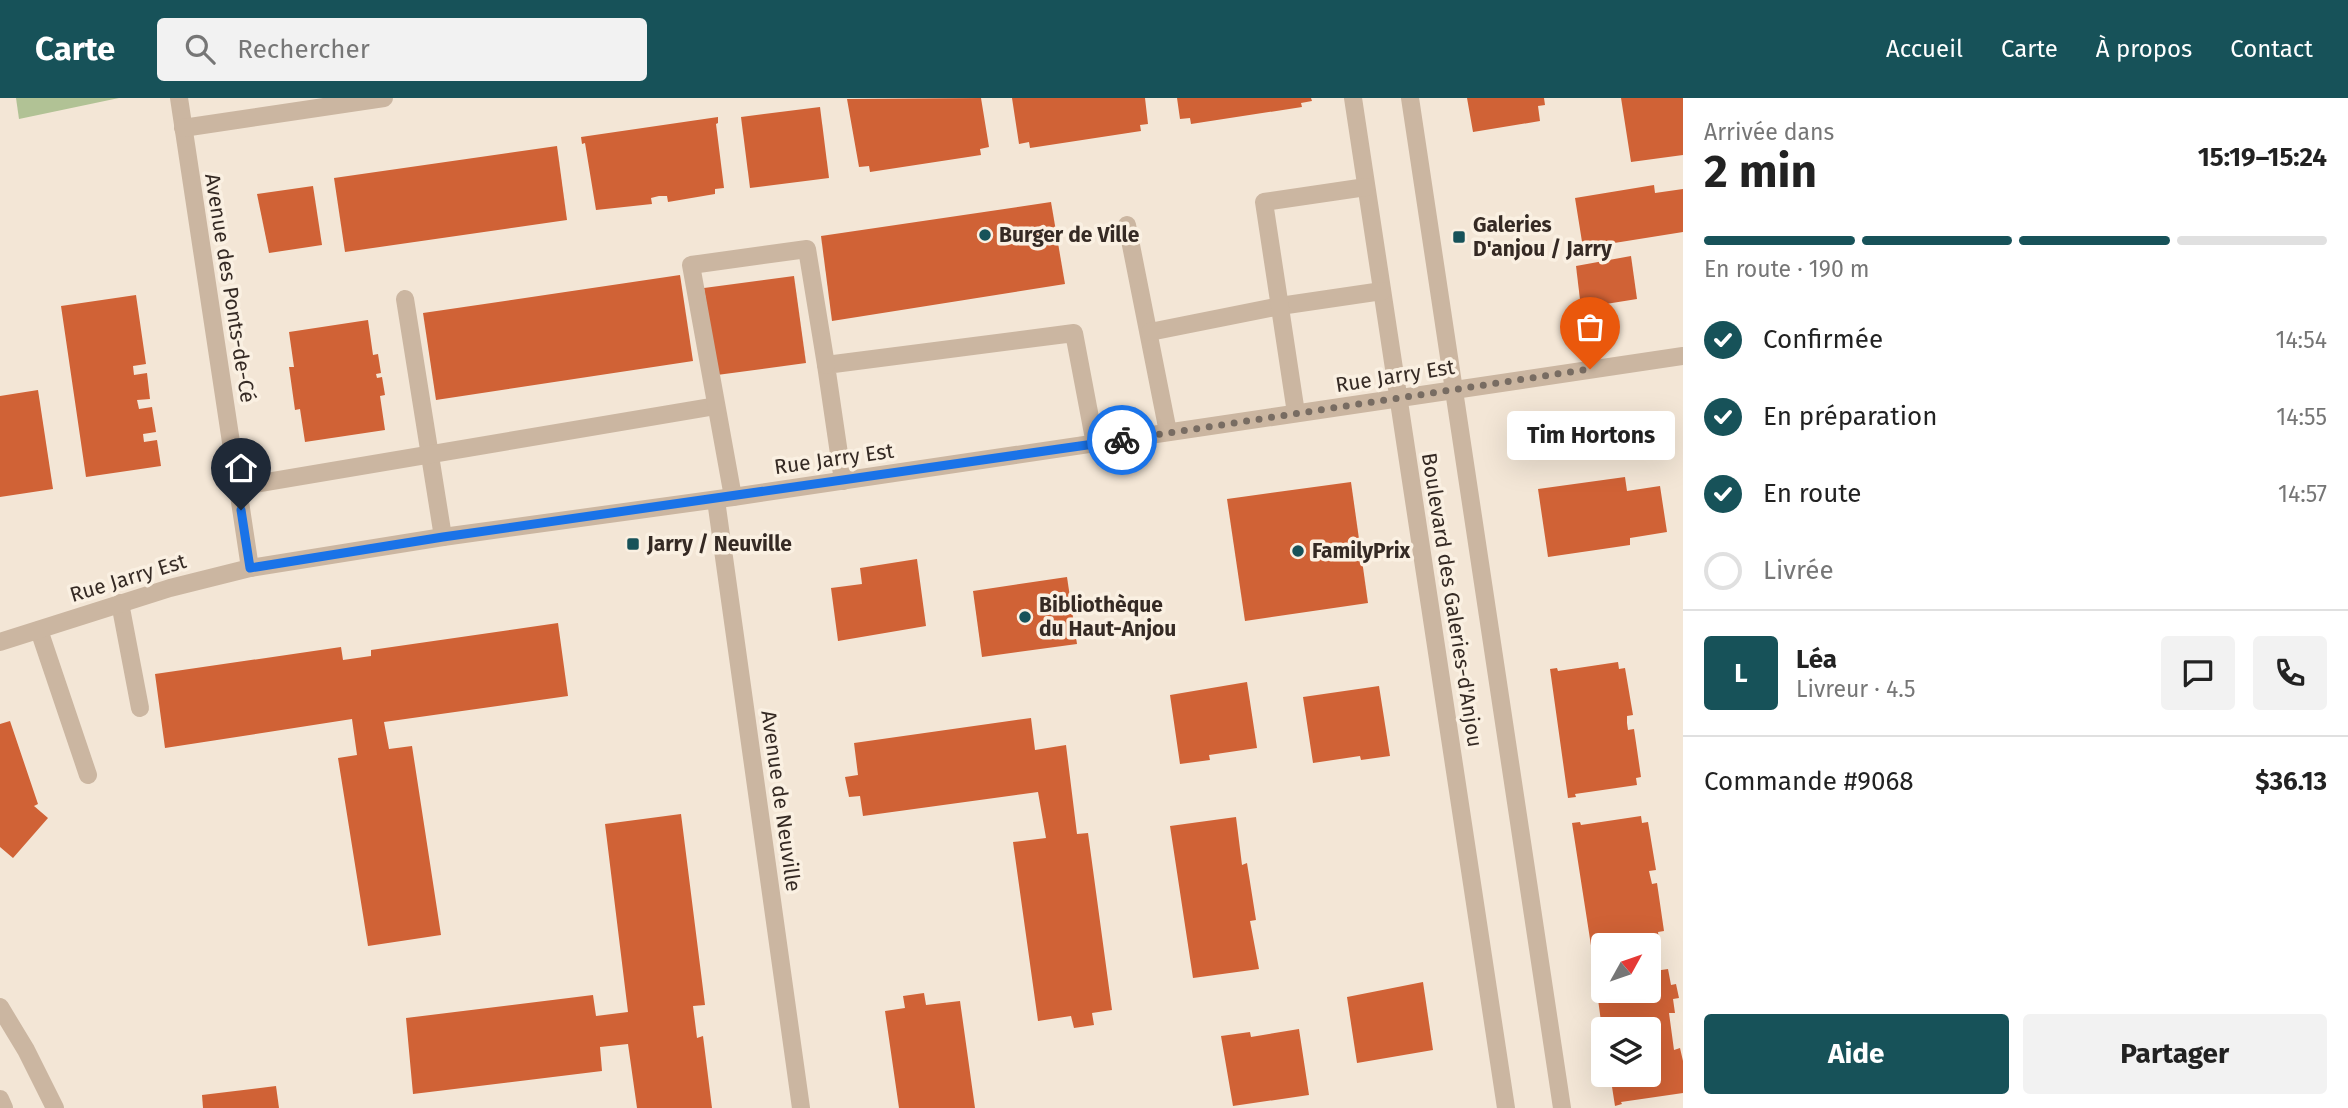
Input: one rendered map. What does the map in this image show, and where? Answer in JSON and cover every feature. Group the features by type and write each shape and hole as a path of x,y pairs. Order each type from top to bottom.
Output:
{"street":[{"name":"Avenue des Ponts-de-Cé","path":"179,98 250,568"},
{"path":"183,128 384,98"},
{"name":"Boulevard des Galeries-d'Anjou","path":"1353,98 1506,1108"},
{"name":"Boulevard des Galeries-d'Anjou","path":"1410,98 1562,1108"},
{"path":"1296,413 1264,202 1366,187"},
{"path":"1127,225 1168,432"},
{"name":"Avenue de Neuville","path":"801,1108 724,499 716,406 691,265 807,249 826,365"},
{"path":"1150,332 1280,306 1382,291"},
{"path":"405,299 432,454 443,537"},
{"path":"843,481 826,365 1074,333 1096,444"},
{"name":"Rue Jarry Est","path":"0,642 120,603 250,568 443,537 724,499 1683,356"},
{"path":"237,487 716,406"},
{"path":"120,603 140,708"},
{"path":"39,630 88,775"},
{"path":"0,1007 55,1108"},
{"path":"0,1099 5,1108"}],"green space":[{"path":"16,98 119,98 19,119"}],"building":[{"path":"981,98 989,147 980,149 981,155 870,172 869,166 859,167 847,99"},
{"path":"1012,98 1145,98 1148,124 1140,125 1141,131 1030,148 1029,142 1019,144"},
{"path":"1177,98 1311,98 1312,101 1301,103 1302,107 1191,124 1190,118 1180,119"},
{"path":"1467,98 1544,98 1545,105 1538,106 1540,121 1473,132"},
{"path":"1621,98 1683,98 1683,155 1631,162"},
{"path":"820,107 829,178 750,188 741,117"},
{"path":"718,117 716,124 724,188 715,189 715,194 668,202 667,196 659,196 651,198 652,204 596,210 585,143 582,144 581,137"},
{"path":"557,146 567,220 345,252 334,178"},
{"path":"1654,185 1655,193 1683,189 1683,232 1583,248 1575,198"},
{"path":"313,186 322,245 269,253 257,194"},
{"path":"1051,202 1065,284 832,321 821,236"},
{"path":"1631,256 1637,299 1581,308 1576,266"},
{"path":"680,275 693,361 436,400 423,313"},
{"path":"794,276 806,363 717,375 704,288"},
{"path":"136,295 146,364 133,366 134,375 147,373 150,399 137,400 139,409 152,407 156,432 143,434 144,442 157,440 161,466 86,477 61,306"},
{"path":"368,320 373,355 378,354 381,373 376,374 377,378 382,377 385,395 380,396 385,430 305,442 300,409 295,410 289,367 294,367 289,332"},
{"path":"38,390 53,489 0,497 0,396"},
{"path":"1625,477 1627,491 1660,486 1667,532 1630,538 1630,545 1548,557 1538,489"},
{"name":"FamilyPrix","path":"1351,482 1368,603 1245,621 1227,499"},
{"path":"917,559 926,626 838,641 831,588 862,584 860,568"},
{"name":"Bibliothèque du Haut-Anjou","path":"1067,577 1077,644 982,657 973,591"},
{"path":"558,623 568,696 384,722 389,749 412,746 441,935 368,946 338,758 357,755 352,719 165,748 155,674 341,647 343,660 371,656 371,650"},
{"path":"1618,662 1619,669 1625,668 1633,715 1627,716 1628,730 1634,729 1641,777 1636,778 1637,785 1575,794 1576,797 1568,798 1550,669 1557,668 1558,671"},
{"path":"1247,682 1257,748 1209,755 1210,760 1180,764 1170,695"},
{"path":"1379,686 1390,756 1361,760 1360,756 1313,763 1303,697"},
{"path":"1031,718 1035,750 1066,745 1077,834 1088,833 1112,1010 1092,1013 1094,1025 1074,1028 1071,1016 1038,1021 1013,842 1046,838 1038,792 863,816 860,796 849,797 845,777 858,775 854,743"},
{"path":"10,721 38,804 34,806 48,818 13,858 0,847 0,724"},
{"path":"681,814 705,1005 693,1006 697,1038 703,1036 712,1108 637,1108 628,1044 600,1047 602,1071 413,1094 406,1018 593,995 596,1016 628,1012 605,824"},
{"path":"1641,816 1642,823 1648,822 1656,870 1649,871 1652,884 1657,883 1664,931 1591,933 1591,946 1572,823 1580,822 1581,825"},
{"path":"1236,817 1242,865 1247,863 1256,920 1250,921 1259,969 1193,978 1170,826"},
{"path":"1668,969 1671,985 1676,984 1679,998 1673,999 1675,1013 1669,1013 1674,1050 1680,1048 1683,1061 1683,1093 1621,1102 1622,1104 1615,1106 1612,1087 1661,1087 1661,1017 1600,1017 1598,1003 1661,1003 1661,970"},
{"path":"1423,982 1433,1050 1357,1063 1347,997"},
{"path":"924,993 926,1005 960,1001 975,1108 899,1108 885,1011 905,1008 903,996"},
{"path":"1299,1029 1309,1095 1233,1106 1221,1036 1250,1032 1251,1037"},
{"path":"276,1086 279,1108 203,1108 202,1095"}],"way so far":[{"path":"1122,440 1590,369"}],"place":[{"name":"Burger de Ville","path":"985,235"},
{"name":"Galeries D'anjou / Jarry","path":"1459,237"},
{"name":"Tim Hortons","path":"1590,369"},
{"name":"Jarry / Neuville","path":"633,544"},
{"name":"FamilyPrix","path":"1298,551"},
{"name":"Bibliothèque du Haut-Anjou","path":"1025,617"}],"route":[{"path":"241,510 250,568 443,537 1122,440"}]}
